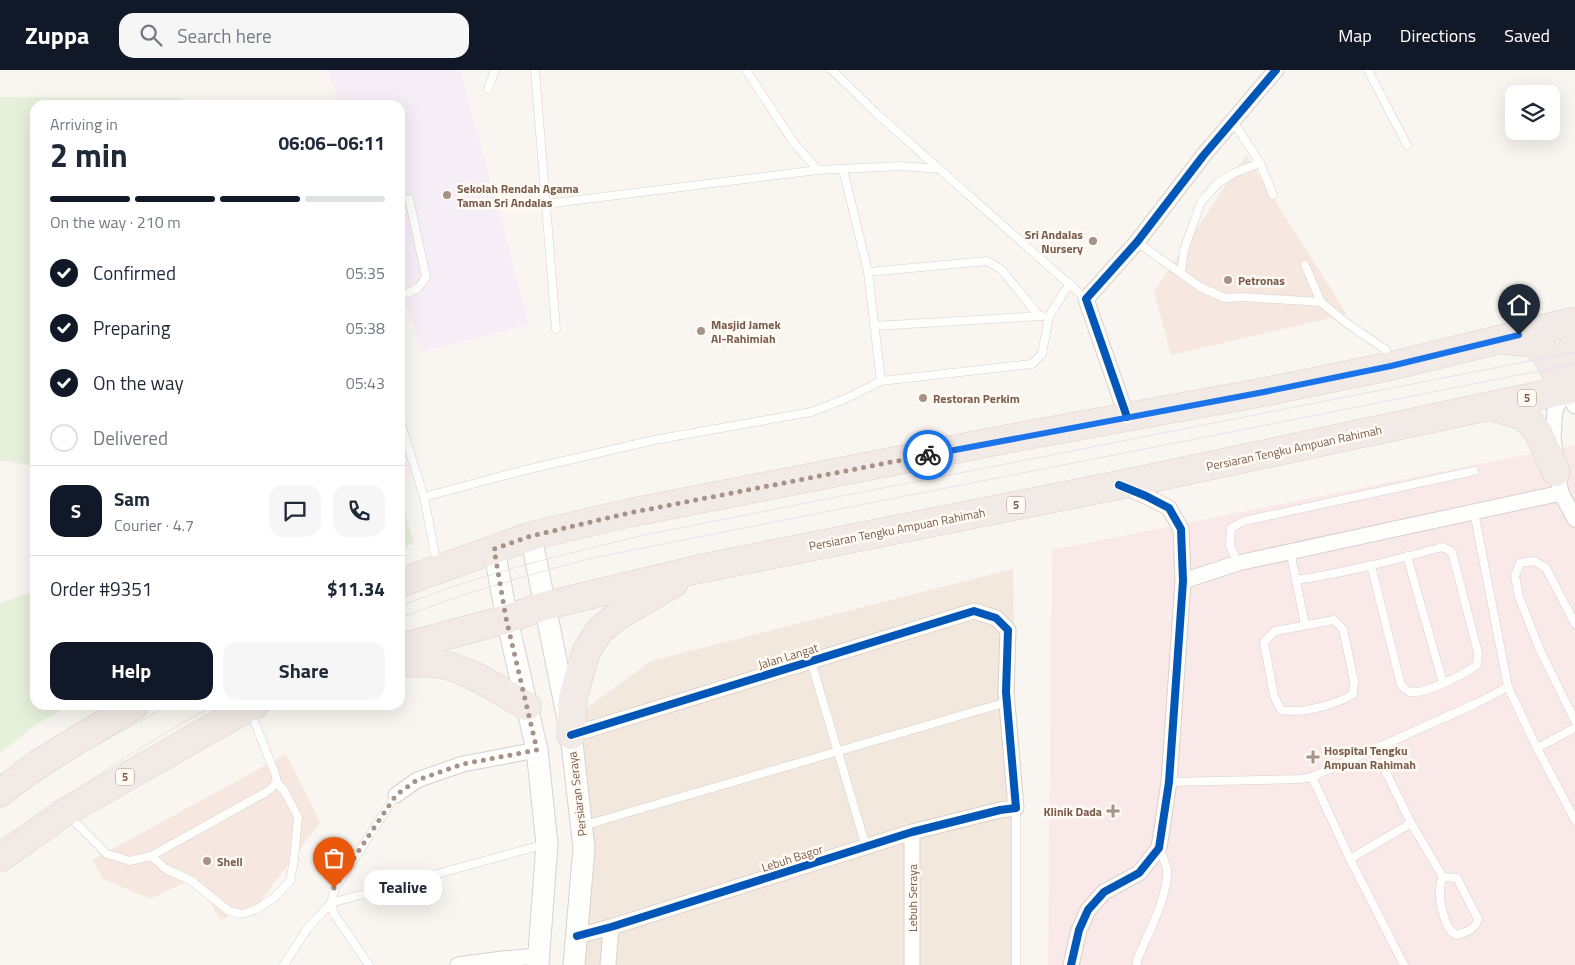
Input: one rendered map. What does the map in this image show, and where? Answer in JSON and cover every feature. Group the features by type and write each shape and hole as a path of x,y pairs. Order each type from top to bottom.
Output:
{"highway":[{"path":"405,581 531,536 629,513 1264,392 1391,366 1575,321"},
{"path":"1501,339 1531,343 1545,352 1572,395"},
{"path":"1572,395 1569,355 1575,343"},
{"name":"Persiaran Tengku Ampuan Rahimah","path":"405,647 544,606 698,568 1118,485 1489,406 1572,395"},
{"path":"1489,406 1524,416 1538,432 1559,483"},
{"path":"570,735 573,698 586,652 599,631 616,617 698,568"},
{"path":"405,663 440,664 454,668 481,680 527,706"},
{"path":"0,793 38,764 127,710"},
{"name":"5","path":"0,858 65,812 245,710"}],"main road":[{"name":"Persiaran Seraya","path":"531,536 570,735 584,848 574,965"},
{"path":"494,549 506,618 537,750 547,844 538,960"}],"street":[{"path":"1127,417 1086,299 1138,242 1203,156 1276,70"},
{"path":"1572,395 1555,410 1553,437 1559,483 1575,519"},
{"path":"1184,581 1238,563 1474,512 1559,483"},
{"path":"1071,965 1079,930 1088,910 1104,892 1139,873 1159,848 1169,782 1184,581 1181,528 1169,508 1118,485"},
{"name":"Jalan Langat","path":"570,735 974,611 996,618 1008,630 1007,702"},
{"path":"1007,702 1016,808"},
{"path":"396,795 417,780 463,764 537,750"},
{"name":"Lebuh Bagor","path":"577,936 912,832 1000,810 1016,808"},
{"name":"Lebuh Seraya","path":"912,832 912,965"},
{"path":"608,965 611,927"},
{"path":"458,965 502,959 538,960"}],"lane":[{"path":"488,89 495,70"},
{"path":"535,70 556,329"},
{"path":"746,70 794,144 818,170"},
{"path":"832,70 875,112 1086,299"},
{"path":"1368,70 1407,145"},
{"path":"1232,120 1260,164 1272,194"},
{"path":"1181,273 1184,250 1201,202 1218,183 1234,173 1260,164"},
{"path":"546,204 818,170 901,166 940,169"},
{"path":"843,169 868,272 881,381"},
{"path":"405,294 418,288 426,277 409,198"},
{"path":"1138,242 1200,287 1225,298 1242,297 1321,302"},
{"path":"868,272 988,262 1001,269 1039,316"},
{"path":"1305,265 1321,302 1345,322 1386,350 1391,366"},
{"path":"424,497 521,471 654,440 811,412 845,399 881,381 1032,364 1042,354 1048,316 1070,283"},
{"path":"874,326 1048,316"},
{"path":"405,437 424,497 438,569"},
{"path":"1238,563 1230,546 1231,528 1244,521 1474,471"},
{"path":"1474,512 1508,687 1537,748 1575,820"},
{"path":"1296,580 1328,575 1443,548 1452,552 1478,653 1477,665 1469,671 1421,693 1408,692 1401,685 1371,565"},
{"path":"1290,552 1305,625"},
{"path":"1407,556 1443,683"},
{"path":"1575,624 1546,568 1534,561 1520,563 1515,576 1519,597 1540,650 1575,721"},
{"path":"1334,620 1343,629 1354,681 1353,694 1341,702 1292,712 1281,710 1274,696 1264,642 1275,631 1305,625 1334,620"},
{"path":"811,661 866,847"},
{"path":"1169,782 1312,778 1508,687"},
{"path":"581,827 1007,702"},
{"path":"150,856 166,869 190,880 230,911 241,914 255,910 274,898 290,881 298,817 285,792 277,782 253,710"},
{"path":"1537,748 1575,728"},
{"path":"1384,768 1411,823 1443,877"},
{"path":"1312,778 1350,859 1404,965"},
{"path":"65,812 107,854 130,861 150,856 268,791 277,782"},
{"path":"369,965 334,914 331,903 334,888 396,795"},
{"path":"1016,808 1016,965"},
{"path":"1350,859 1411,823"},
{"path":"284,965 307,929 331,903 547,844"},
{"path":"1137,965 1137,960 1167,885 1167,868 1159,848"},
{"path":"1443,877 1457,878 1478,919 1477,925 1468,932 1456,935 1452,932 1444,916 1440,884 1443,877"}],"shaded area":[{"name":"Sekolah Rendah Agama Taman Sri Andalas","path":"328,70 460,70 529,324 422,352 405,300 405,100 338,100"},
{"path":"1246,155 1347,314 1171,355 1154,292"},
{"name":"Hospital Tengku Ampuan Rahimah","path":"1575,445 1575,965 1048,965 1052,550"},
{"path":"1013,569 1019,965 576,965 577,715 651,661"},
{"path":"286,754 320,822 260,902 220,920 196,877 150,899 103,879 92,860"}],"green space":[{"path":"0,97 182,98 183,100 30,100 30,465 0,460"},
{"path":"405,513 414,543 405,546"},
{"path":"30,593 30,710 61,710 37,724 0,753 0,603"}],"tram line":[{"path":"405,604 492,574 649,534 1575,352"},
{"path":"405,616 497,584 597,557 1575,364"},
{"path":"0,807 81,754 160,710"},
{"path":"0,846 25,826 104,771 205,710"}],"cycle path":[{"path":"1127,417 1086,299 1137,242 1203,156 1276,70"},
{"path":"1071,965 1079,930 1088,910 1104,892 1139,873 1159,848 1169,782 1183,581 1181,529 1169,508 1119,485"},
{"path":"571,735 974,611 996,618 1008,630 1006,692 1016,808 1000,810 912,832 577,936"}],"way so far":[{"path":"334,888 396,795 417,780 463,764 537,750 506,618 494,549 531,536 629,513 928,455"}],"place":[{"name":"Sekolah Rendah Agama Taman Sri Andalas","path":"447,195"},
{"name":"Sri Andalas Nursery","path":"1093,241"},
{"name":"Petronas","path":"1228,280"},
{"name":"Masjid Jamek Al-Rahimiah","path":"701,331"},
{"name":"Restoran Perkim","path":"923,398"},
{"name":"Hospital Tengku Ampuan Rahimah","path":"1313,757"},
{"name":"Klinik Dada","path":"1113,811"},
{"name":"Shell","path":"207,861"},
{"name":"Tealive","path":"334,888"}],"route":[{"path":"928,455 1264,392 1391,366 1519,335"}]}
